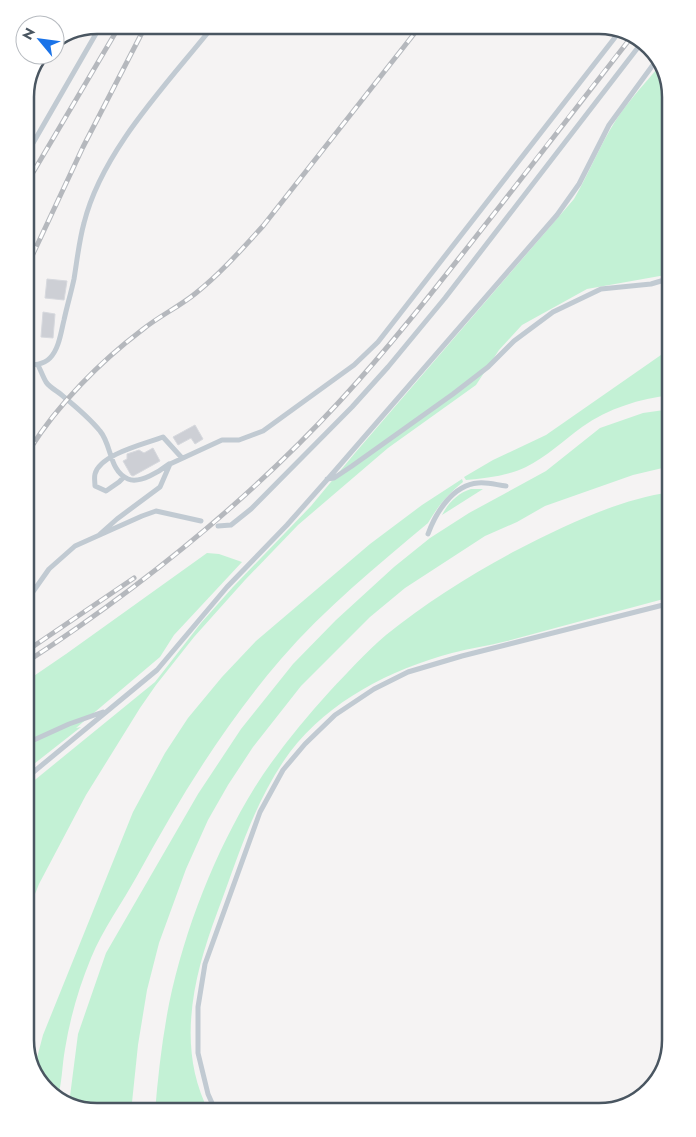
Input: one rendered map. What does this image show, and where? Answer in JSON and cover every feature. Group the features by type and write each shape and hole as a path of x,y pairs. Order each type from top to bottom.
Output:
{"lane":[{"path":"34,141 96,34"},
{"path":"34,365 38,365 50,358 58,343 74,280 84,222 95,192 109,164 126,136 207,34"},
{"path":"38,365 47,384 64,396 101,431 108,442 115,467 124,477 130,480 139,480 157,474 170,464 222,440 239,440 263,431 354,364 378,342 616,36"},
{"path":"218,526 231,525 251,509 352,407 388,367 445,298 638,47"},
{"path":"34,771 157,670 227,587 287,525 557,215 579,184 609,125 653,64"},
{"path":"327,479 334,478 352,466 453,394 488,367 514,341 553,312 601,290 651,284 662,281"},
{"path":"124,477 106,491 95,486 95,474 102,462 163,437 182,458"},
{"path":"99,536 117,519 160,487 170,464"},
{"path":"428,534 441,508 461,489 479,483 506,486"},
{"path":"34,590 49,569 75,546 142,516 156,511 201,521"},
{"path":"212,1103 198,1052 198,1007 205,964 260,812 283,770 305,744 335,715 374,689 408,672 462,656 662,605"},
{"path":"34,740 69,724 106,711"}],"green space":[{"path":"656,70 661,84 662,97 662,276 587,289 522,325 499,350 476,385 388,448 298,525 194,637 156,685 86,795 34,896 34,781 155,682 201,623 311,506 574,199 605,139 632,98"},
{"path":"662,354 662,396 636,402 592,420 541,458 519,470 504,475 466,480 464,477 493,460 546,435"},
{"path":"662,410 662,468 633,475 545,506 517,522 485,536 405,588 370,617 301,686 253,747 228,785 208,820 186,869 159,943 147,990 138,1045 132,1103 92,1103 70,1097 78,1034 106,953 198,794 241,729 293,664 336,620 394,567 430,538 469,513 546,471 600,428 643,413"},
{"path":"462,479 463,482 444,501 428,523 352,588 298,640 260,684 203,763 107,926 91,958 69,1026 59,1091 44,1075 37,1059 43,1035 133,812 165,753 188,718 222,677 256,641 370,544 422,505"},
{"path":"471,489 483,489 442,515 454,499"},
{"path":"662,494 662,599 500,643 452,653 406,668 363,689 342,702 323,717 290,752 266,790 248,830 208,937 201,962 195,987 191,1038 193,1063 199,1088 205,1103 156,1103 160,1058 169,1004 184,947 203,891 240,812 272,761 300,725 357,662 386,635 433,600 483,569 554,532 611,507"},
{"path":"207,553 219,554 242,562 174,635 160,657 76,728 81,727 34,764 34,676"}],"building":[{"path":"47,279 67,281 64,300 45,298"},
{"path":"43,312 55,314 53,338 41,337"},
{"path":"195,425 203,439 195,444 191,438 178,445 173,437"},
{"path":"153,448 160,461 133,476 131,475 123,461 127,459 127,454 139,450 144,453"}],"railway":[{"path":"34,171 115,34"},
{"path":"34,252 83,147 141,34"},
{"path":"34,443 67,400 96,369 149,325 196,293 223,269 263,226 414,34"},
{"path":"34,657 110,605 191,542 268,474 340,401 442,280 628,41"},
{"path":"34,646 134,578"}]}
